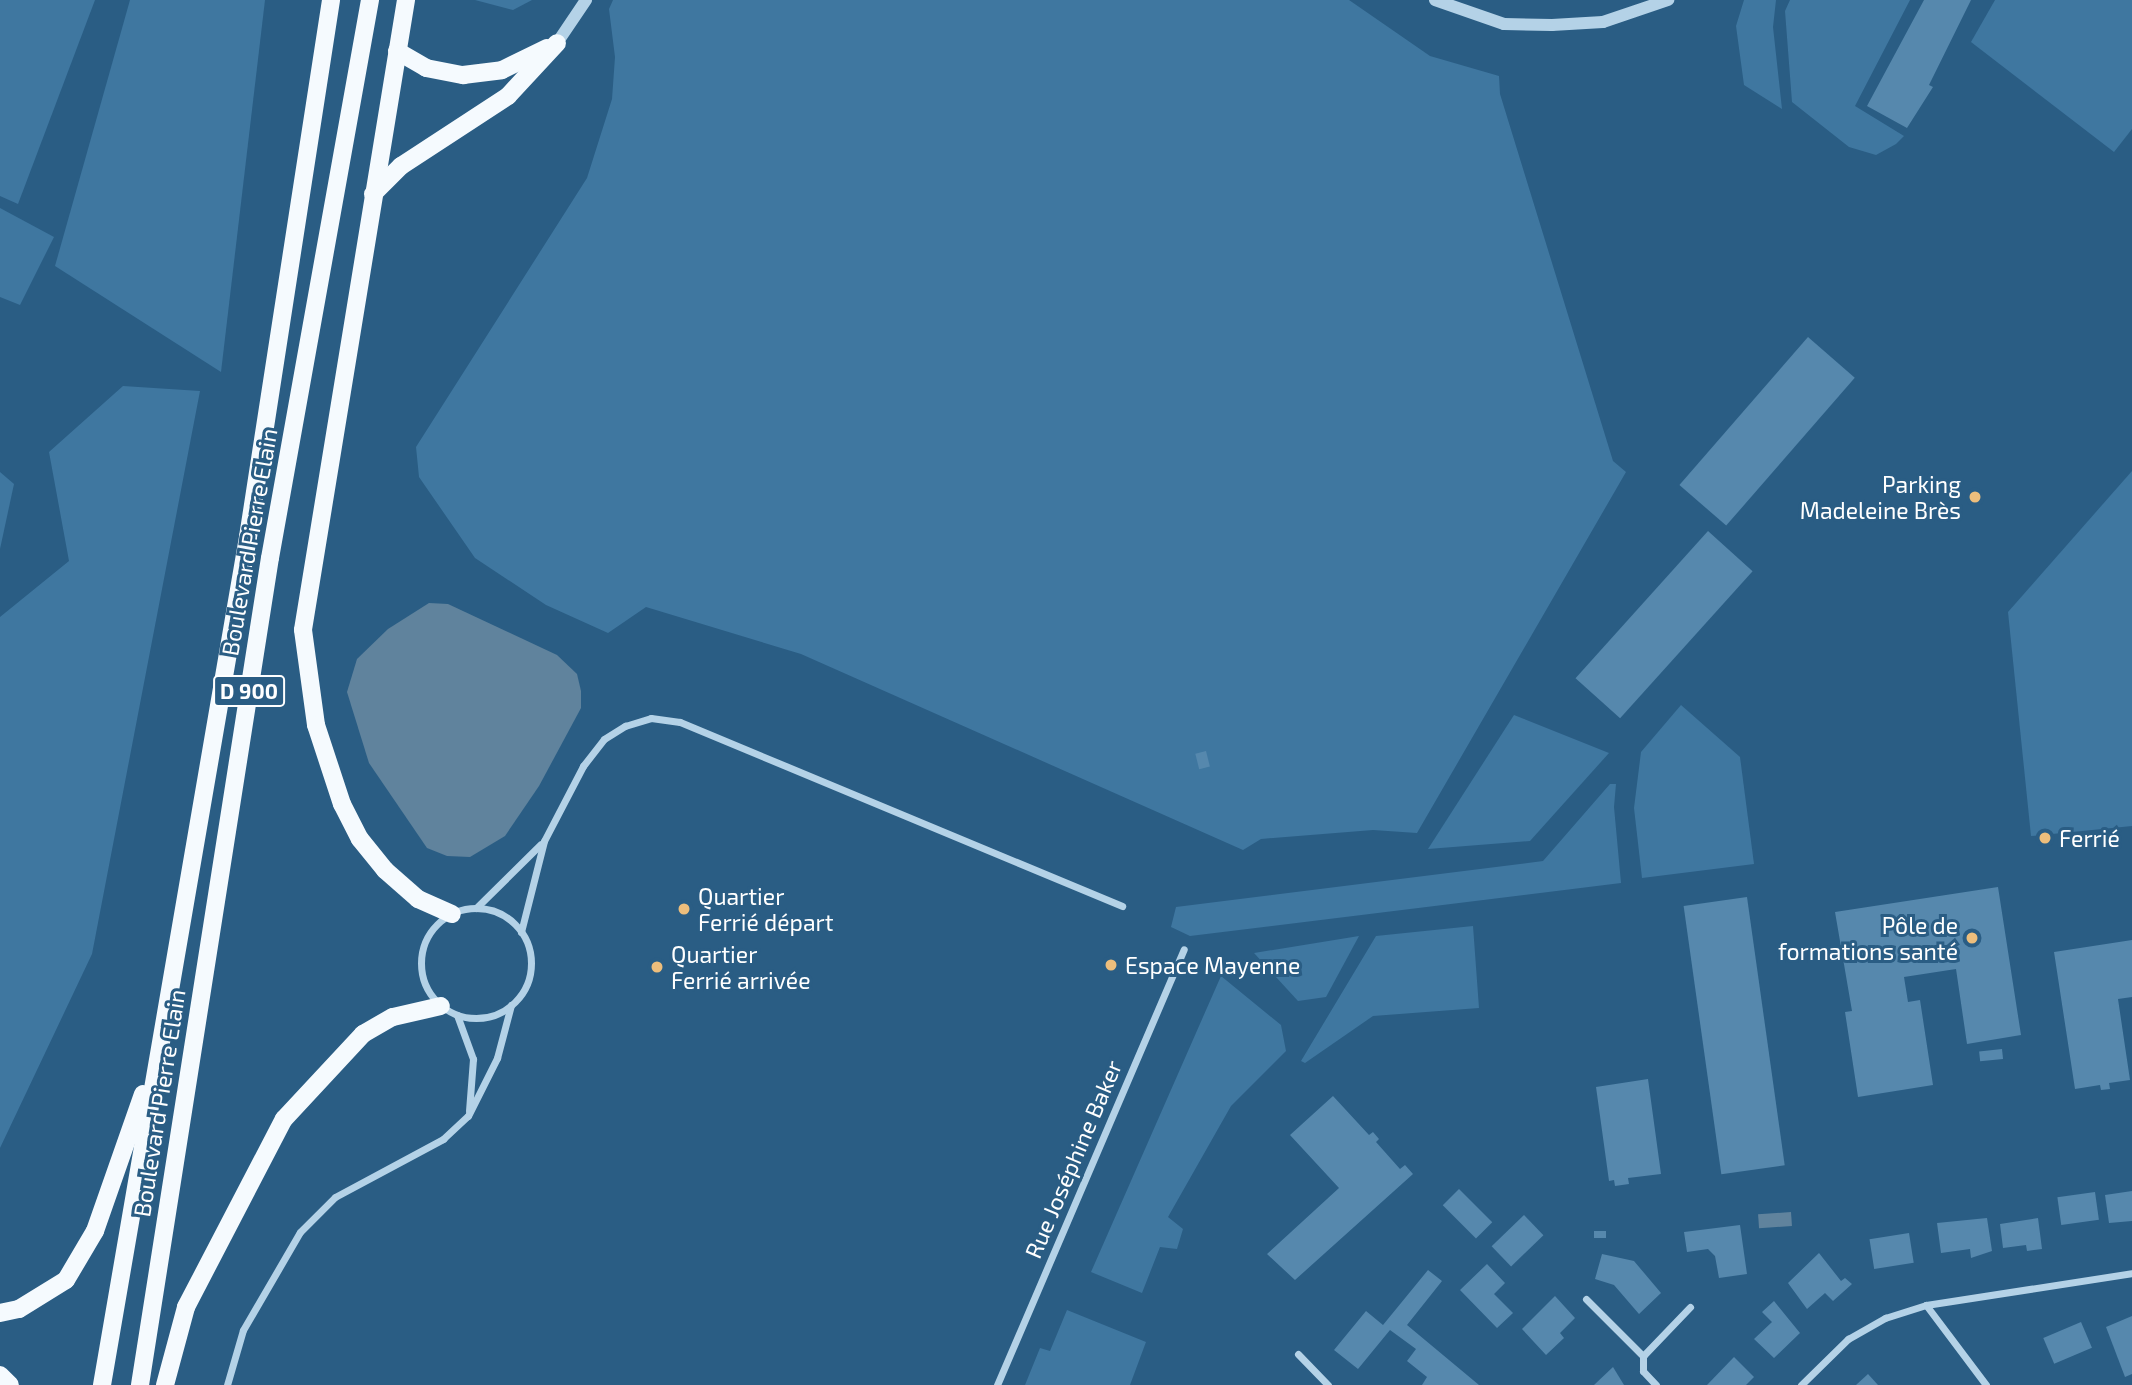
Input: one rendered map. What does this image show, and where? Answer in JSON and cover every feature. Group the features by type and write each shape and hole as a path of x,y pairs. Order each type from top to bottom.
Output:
{"main road":[{"name":"Boulevard Pierre Elain","path":"102,1385 289,286 331,0"},
{"name":"Boulevard Pierre Elain","path":"140,1385 270,558 370,0"},
{"path":"406,0 327,468 304,642 316,725 342,804 360,839 418,899 452,914"},
{"path":"397,51 426,68 463,75 502,70 557,43"},
{"path":"373,194 401,166 508,96 557,43"},
{"path":"165,1385 186,1307 284,1119 363,1034 393,1017 449,1010"},
{"path":"0,1313 19,1309 66,1280 78,1261 95,1231 161,1044"},
{"path":"0,1375 10,1385"}],"street":[{"path":"557,43 586,0"},
{"path":"1435,0 1504,24 1552,25 1603,22 1668,0"},
{"path":"521,932 544,841 583,766 604,739 625,726 651,718 680,722 1122,906"},
{"path":"468,1116 473,1059 449,1010 423,980 423,949 434,928 452,914 476,908 544,841"},
{"path":"227,1385 243,1330 300,1232 335,1197 443,1139 468,1116 497,1058 511,1005 528,979 529,954 521,932 509,919 476,908"},
{"name":"Rue Joséphine Baker","path":"998,1385 1184,949"},
{"path":"449,1010 485,1018 511,1005"},
{"path":"1801,1385 1848,1339 1885,1318 1926,1305 2132,1273"},
{"path":"1586,1299 1643,1356"},
{"path":"1926,1305 1986,1385"},
{"path":"1656,1385 1643,1371 1643,1356 1690,1307"},
{"path":"1298,1354 1328,1385"}],"shaded area":[{"path":"0,0 95,0 18,204 0,196"},
{"path":"130,0 265,0 221,372 55,266"},
{"path":"475,0 532,0 513,10"},
{"path":"613,0 1349,0 1430,56 1499,76 1500,94 1613,461 1626,472 1417,833 1373,830 1261,839 1243,850 801,654 646,607 608,633 546,605 475,558 419,477 416,447 587,178 612,99 615,57 609,9"},
{"path":"1744,0 1776,0 1773,27 1782,109 1744,85 1736,26"},
{"path":"1790,0 1910,0 1855,106 1904,136 1896,144 1876,155 1849,147 1792,102 1785,11"},
{"path":"1995,0 2132,0 2132,129 2114,152 1971,42"},
{"path":"0,208 54,237 20,305 0,297"},
{"path":"123,386 200,391 92,954 0,1148 0,617 69,561 49,452"},
{"path":"2132,471 2132,826 2031,836 2008,612"},
{"path":"0,472 14,484 0,549"},
{"path":"429,603 448,604 557,655 577,674 581,691 581,708 539,786 505,836 470,857 447,856 427,848 369,763 347,692 357,659 388,629"},
{"path":"1681,705 1740,757 1754,864 1642,878 1634,808 1641,752"},
{"path":"1514,715 1609,753 1530,841 1428,849"},
{"path":"1610,784 1616,784 1614,807 1621,883 1190,936 1171,927 1176,907 1543,861"},
{"path":"1473,926 1479,1008 1373,1016 1305,1063 1301,1061 1376,936"},
{"path":"1359,936 1326,997 1298,1001 1254,953"},
{"path":"1221,976 1281,1025 1286,1051 1231,1106 1168,1217 1183,1229 1177,1249 1160,1247 1142,1293 1091,1272"},
{"path":"1791,1212 1792,1226 1759,1228 1758,1214"},
{"path":"1067,1310 1146,1342 1130,1385 1025,1385 1040,1348 1050,1351"}],"building":[{"path":"1924,0 1971,0 1929,85 1933,87 1907,128 1867,106"},
{"path":"1808,337 1855,378 1726,526 1679,485"},
{"path":"1708,531 1753,571 1620,718 1576,678"},
{"path":"1206,751 1210,767 1199,769 1195,754"},
{"path":"1998,887 2021,1035 1967,1044 1956,969 1904,977 1908,1002 1920,1000 1933,1085 1858,1097 1845,1012 1852,1011 1835,912"},
{"path":"1747,897 1785,1165 1721,1174 1684,906"},
{"path":"2132,940 2132,997 2118,999 2130,1080 2109,1083 2110,1089 2101,1090 2100,1085 2075,1089 2054,952"},
{"path":"2002,1049 2003,1059 1980,1061 1979,1051"},
{"path":"1648,1079 1661,1174 1628,1178 1629,1184 1615,1186 1614,1180 1609,1181 1596,1087"},
{"path":"1333,1096 1369,1135 1373,1132 1379,1139 1376,1142 1400,1169 1405,1165 1413,1174 1295,1280 1267,1254 1339,1188 1290,1135"},
{"path":"1459,1189 1492,1222 1476,1238 1443,1205"},
{"path":"2132,1191 2132,1221 2109,1223 2105,1195"},
{"path":"2095,1192 2099,1220 2061,1225 2057,1197"},
{"path":"1524,1215 1543,1235 1511,1266 1492,1246"},
{"path":"1987,1218 1992,1251 1971,1258 1970,1249 1941,1253 1937,1223"},
{"path":"2038,1218 2042,1249 2027,1251 2026,1245 2003,1248 2000,1224"},
{"path":"1740,1225 1747,1274 1719,1278 1715,1256 1708,1249 1687,1252 1684,1232"},
{"path":"1594,1231 1606,1231 1606,1238 1594,1238"},
{"path":"1909,1233 1914,1263 1874,1269 1869,1239"},
{"path":"1819,1253 1841,1281 1845,1278 1852,1284 1833,1301 1825,1293 1807,1309 1788,1283"},
{"path":"1602,1254 1634,1261 1661,1293 1639,1314 1614,1285 1595,1279"},
{"path":"1487,1264 1505,1283 1494,1294 1513,1313 1497,1328 1460,1290"},
{"path":"1428,1270 1442,1281 1407,1325 1479,1385 1422,1385 1427,1377 1407,1361 1416,1349 1390,1330 1358,1369 1334,1350 1366,1311 1383,1325"},
{"path":"1555,1296 1575,1318 1560,1333 1564,1338 1546,1355 1522,1329"},
{"path":"1774,1301 1800,1333 1774,1358 1754,1339 1772,1322 1762,1312"},
{"path":"2132,1316 2132,1374 2125,1377 2106,1327"},
{"path":"2081,1322 2092,1348 2054,1364 2043,1338"},
{"path":"1734,1357 1754,1377 1746,1385 1707,1385"},
{"path":"1613,1367 1624,1385 1594,1385"},
{"path":"1868,1374 1878,1385 1856,1385"}],"place":[{"name":"Parking Madeleine Brès","path":"1975,497"},
{"name":"Ferrié","path":"2045,838"},
{"name":"Quartier Ferrié départ","path":"684,909"},
{"name":"Pôle de formations santé","path":"1972,938"},
{"name":"Espace Mayenne","path":"1111,965"},
{"name":"Quartier Ferrié arrivée","path":"657,967"}]}
